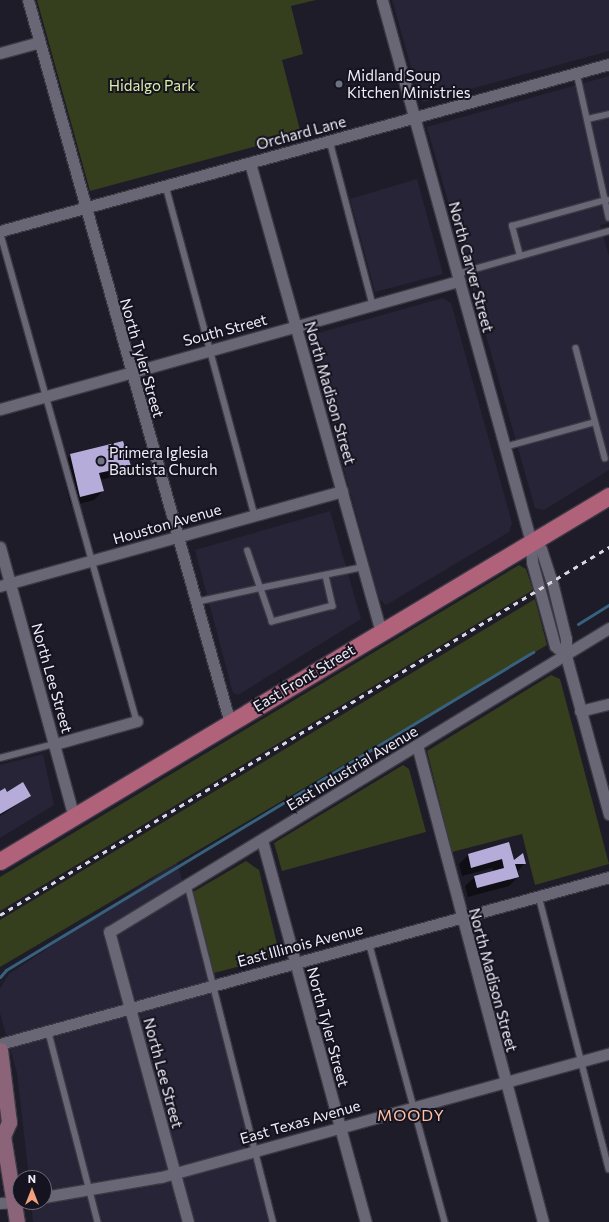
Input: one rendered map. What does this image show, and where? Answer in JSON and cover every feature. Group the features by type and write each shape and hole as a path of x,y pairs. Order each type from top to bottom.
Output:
{"main road":[{"name":"East Front Street","path":"0,861 609,496"},
{"path":"0,1050 9,1122 1,1135 11,1202 17,1222"}],"street":[{"name":"North Tyler Street","path":"28,0 130,372 230,723"},
{"name":"North Carver Street","path":"382,0 531,542 532,562 555,646 566,656 609,814"},
{"path":"0,53 40,42"},
{"name":"Orchard Lane","path":"0,231 609,64"},
{"name":"North Madison Street","path":"250,163 381,632"},
{"name":"South Street","path":"0,409 373,305 458,277"},
{"name":"Houston Avenue","path":"5,585 342,491"},
{"name":"North Lee Street","path":"0,547 5,585 55,744 74,816"},
{"name":"East Industrial Avenue","path":"109,932 566,656 609,628"},
{"path":"580,711 609,704"},
{"path":"55,744 137,721"},
{"name":"North Madison Street","path":"417,745 460,917 543,1222"},
{"name":"North Tyler Street","path":"262,840 366,1222"},
{"name":"East Illinois Avenue","path":"0,1044 48,1029 609,877"},
{"name":"North Lee Street","path":"109,932 188,1222"},
{"name":"East Texas Avenue","path":"52,1196 174,1173 504,1080 609,1054"}],"lane":[{"path":"577,73 609,217"},
{"path":"588,120 609,114"},
{"path":"330,141 373,305"},
{"path":"166,186 255,515"},
{"path":"520,256 512,226 606,200"},
{"path":"0,231 94,560 137,721"},
{"path":"458,277 520,256 609,231"},
{"path":"576,348 605,458"},
{"path":"505,447 595,422"},
{"path":"248,551 272,622 333,606 326,576"},
{"path":"196,602 326,576 363,567"},
{"path":"0,758 55,744"},
{"path":"188,885 252,1150 273,1222"},
{"path":"540,896 609,1169"},
{"path":"369,942 445,1222"},
{"path":"48,1029 98,1222"}],"shaded area":[{"path":"392,0 609,0 609,51 424,102 420,99"},
{"path":"609,76 609,223 600,225 609,256 609,470 544,510 535,508 427,127"},
{"path":"417,179 443,274 375,292 350,199"},
{"path":"443,298 451,303 512,523 509,532 386,605 379,599 309,341 311,335"},
{"path":"330,511 361,619 238,695 233,693 195,550"},
{"path":"43,754 54,805 0,838 0,765"},
{"path":"177,862 277,1222 33,1222 32,1210 52,1210 52,1170 28,1170 17,1073 0,1013 0,989 9,974"}],"green space":[{"name":"Hidalgo Park","path":"37,0 316,0 291,6 303,54 282,60 301,134 90,191"},
{"path":"519,565 526,569 533,590 0,911 0,877"},
{"path":"535,599 547,645 0,967 0,920"},
{"path":"551,675 560,679 609,864 535,885 522,834 452,852 427,751"},
{"path":"403,765 409,769 426,832 282,871 274,843"},
{"path":"246,861 259,870 279,952 275,957 214,973 193,892"}],"building":[{"name":"Primera Iglesia Bautista Church","path":"123,441 131,466 99,473 104,491 80,497 70,454"},
{"path":"23,782 31,796 0,814 0,791 5,788 7,792"},
{"path":"509,842 514,860 523,853 526,864 515,864 519,877 477,888 474,876 504,868 502,859 471,868 468,854"}],"waterway":[{"path":"578,624 609,605"},
{"path":"0,977 6,970 533,652"}],"railway":[{"path":"0,915 609,547"}],"place":[{"name":"Midland Soup Kitchen Ministries","path":"339,84"},
{"name":"Primera Iglesia Bautista Church","path":"101,461"}],"district":[{"name":"MOODY","path":"411,1115"}]}
